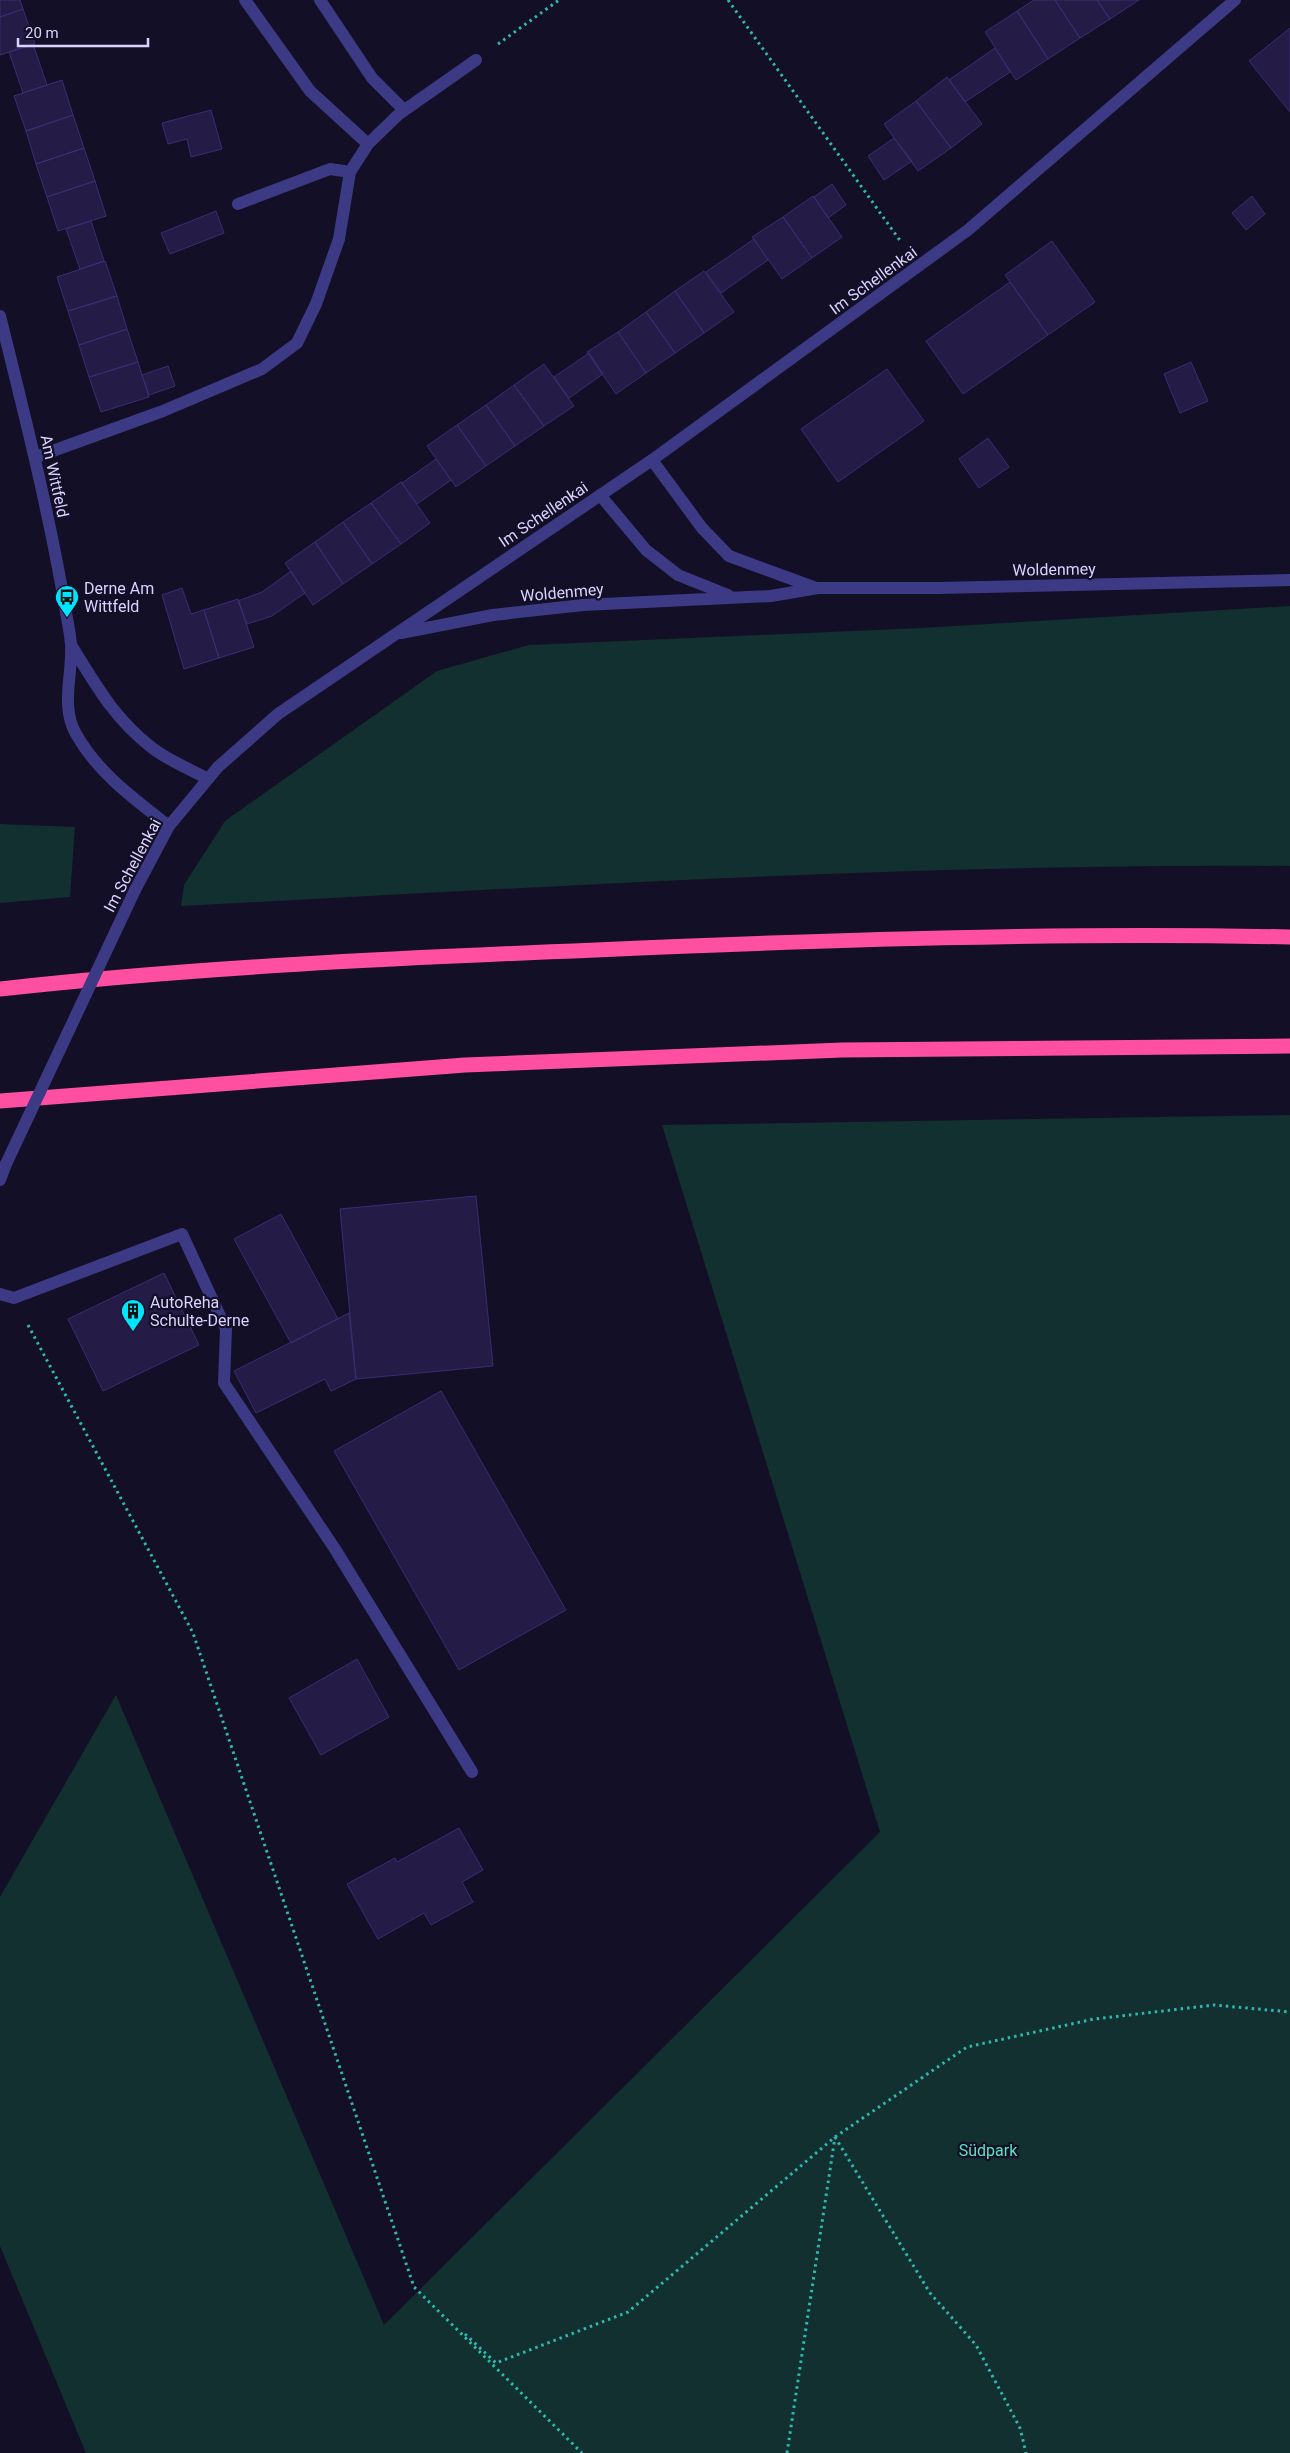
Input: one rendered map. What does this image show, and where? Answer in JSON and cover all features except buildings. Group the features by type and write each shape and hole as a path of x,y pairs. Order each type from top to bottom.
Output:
{"highway":[{"path":"0,989 159,974 428,958 815,940 1214,935 1290,937"},
{"path":"0,1101 465,1065 842,1050 1290,1046"}],"street":[{"path":"245,0 310,91 368,144"},
{"path":"320,0 372,78 404,110"},
{"name":"Im Schellenkai","path":"0,1180 135,890 169,826 218,767 278,714 652,460 968,230 1235,0"},
{"path":"36,457 163,411 262,369 296,343 316,304 339,239 350,172 368,144 404,110 476,60"},
{"path":"238,204 330,168 350,172"},
{"name":"Am Wittfeld","path":"0,316 36,457 71,645 68,704 70,718 76,733 116,786 169,826"},
{"name":"Woldenmey","path":"652,460 702,528 729,556 818,588"},
{"name":"Woldenmey","path":"600,495 646,550 678,575 733,597"},
{"name":"Woldenmey","path":"395,634 493,615 565,607 770,596 818,588 938,588 1290,580"},
{"name":"Am Wittfeld","path":"71,645 102,698 117,716 152,748 208,779"},
{"path":"0,1294 14,1298 182,1234 226,1329 224,1383 335,1549 472,1772"}],"path":[{"path":"476,60 559,0"},
{"path":"728,0 918,267"},
{"path":"14,1298 193,1633 414,2287 582,2453"},
{"path":"414,2287 496,2363 628,2312 835,2137 967,2047 1094,2019 1214,2005 1290,2012"},
{"path":"786,2453 835,2137"},
{"path":"835,2137 930,2293 976,2345 1020,2428 1026,2453"}],"green space":[{"path":"1290,606 1290,866 1151,866 874,872 596,884 181,906 184,885 225,821 437,671 529,645 921,628"},
{"path":"0,824 75,827 70,897 0,903"},
{"name":"Südpark","path":"1290,1115 1290,2453 86,2453 0,2246 0,1897 116,1695 384,2325 880,1832 662,1125"}],"place":[{"name":"Derne Am Wittfeld","path":"67,618"},
{"name":"AutoReha Schulte-Derne","path":"133,1332"}]}
